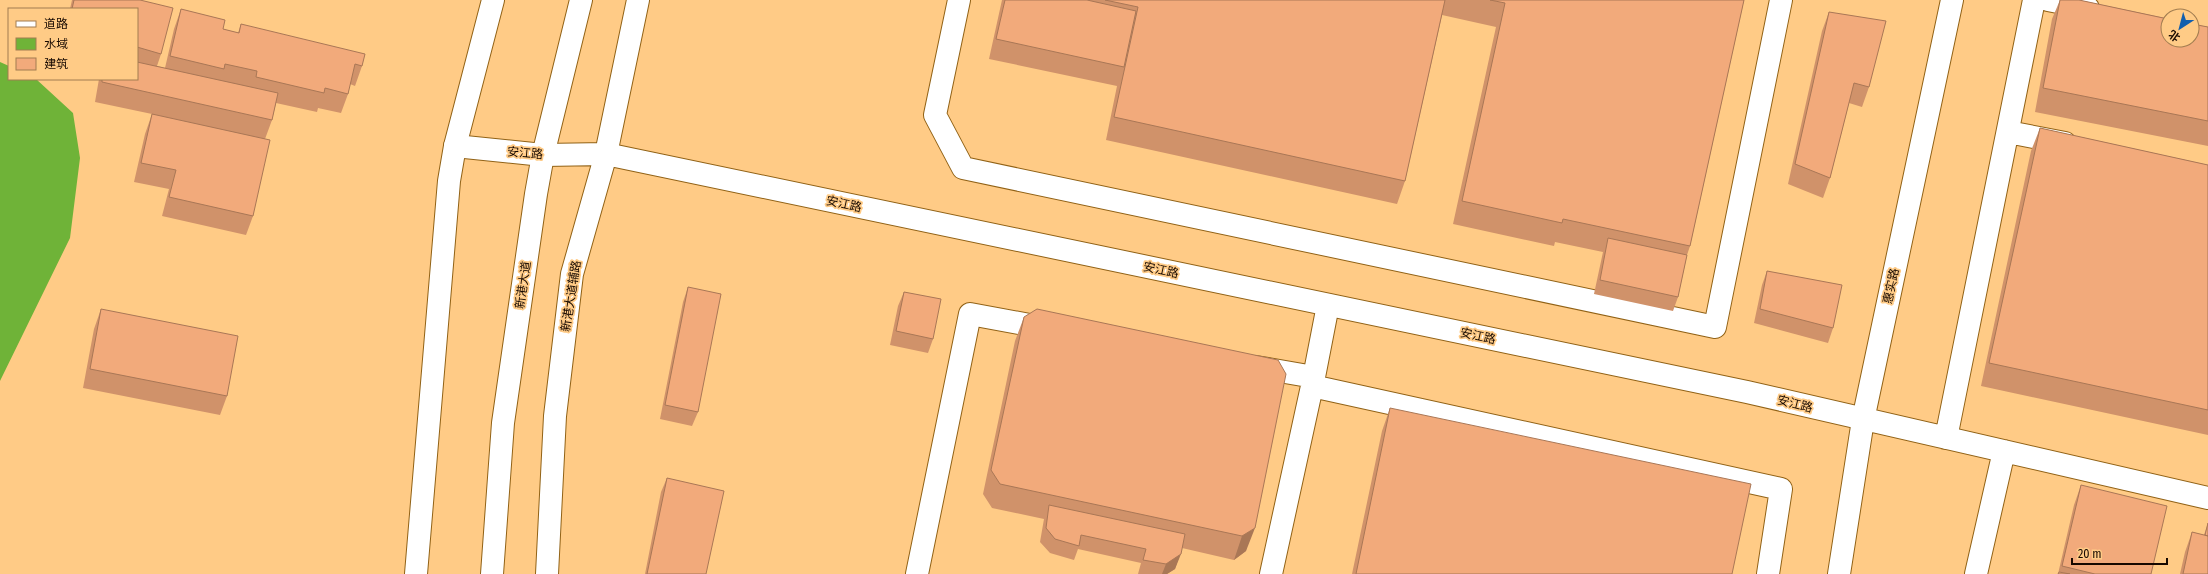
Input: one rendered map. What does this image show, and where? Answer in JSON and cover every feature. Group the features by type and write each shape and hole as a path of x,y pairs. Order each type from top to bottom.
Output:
{"street":[{"path":"416,574 449,189 455,146 493,0"},
{"name":"新港大道","path":"492,574 502,423 543,155 581,0"},
{"name":"新港大道辅路","path":"547,574 555,416 572,274 606,154 638,0"},
{"path":"959,0 935,115 964,168 1715,327 1781,0"},
{"name":"惠实路","path":"1839,574 1863,420 1952,0"},
{"path":"1946,438 2034,0"},
{"path":"2048,0 2108,12"},
{"path":"2008,132 2086,146"},
{"name":"安江路","path":"455,146 543,155 606,154 1739,391 2208,498"},
{"path":"1271,574 1313,382 1328,305"},
{"path":"917,574 970,314 1072,333"},
{"path":"1236,363 1781,489 1768,574"},
{"path":"1976,574 2004,451"}],"water":[{"path":"0,62 8,66 8,80 37,80 73,113 80,158 70,238 0,381"}],"building":[{"path":"74,0 140,0 173,8 161,54 138,47 138,8 72,8"},
{"path":"1005,0 1087,0 1136,11 1124,67 996,39"},
{"path":"1105,0 1445,0 1405,181 1114,117 1138,7"},
{"path":"1490,0 1744,0 1690,246 1563,219 1562,223 1462,201 1505,3"},
{"path":"2060,0 2079,0 2160,17 2160,48 2200,48 2200,26 2208,27 2208,121 2043,88"},
{"path":"181,9 225,20 223,29 239,33 241,24 365,54 362,66 355,64 348,94 325,88 324,93 256,77 257,71 225,64 224,69 170,56"},
{"path":"1829,12 1886,21 1869,87 1854,83 1830,178 1795,164"},
{"path":"138,62 278,93 272,120 102,82 102,80 138,80"},
{"path":"152,114 270,140 253,216 169,197 176,170 141,163"},
{"path":"2040,128 2208,165 2208,410 1989,363"},
{"path":"1608,238 1687,255 1678,297 1600,280"},
{"path":"1767,271 1842,285 1833,328 1760,309"},
{"path":"688,287 721,294 698,412 665,405"},
{"path":"904,292 941,299 933,339 896,331"},
{"path":"101,309 238,336 227,396 90,369"},
{"path":"1037,309 1278,360 1286,374 1255,528 1242,536 1000,484 991,470 1024,317"},
{"path":"1390,408 1751,484 1732,574 1356,574"},
{"path":"667,478 724,491 706,574 647,574"},
{"path":"2081,485 2167,506 2151,574 2095,574 2062,566"},
{"path":"1049,505 1185,534 1181,554 1166,564 1143,560 1146,549 1081,535 1079,546 1055,539 1046,528"},
{"path":"2208,523 2208,536 2205,535"},
{"path":"2192,532 2208,536 2208,574 2183,574"},
{"path":"2059,572 2070,574 2058,574"}]}
